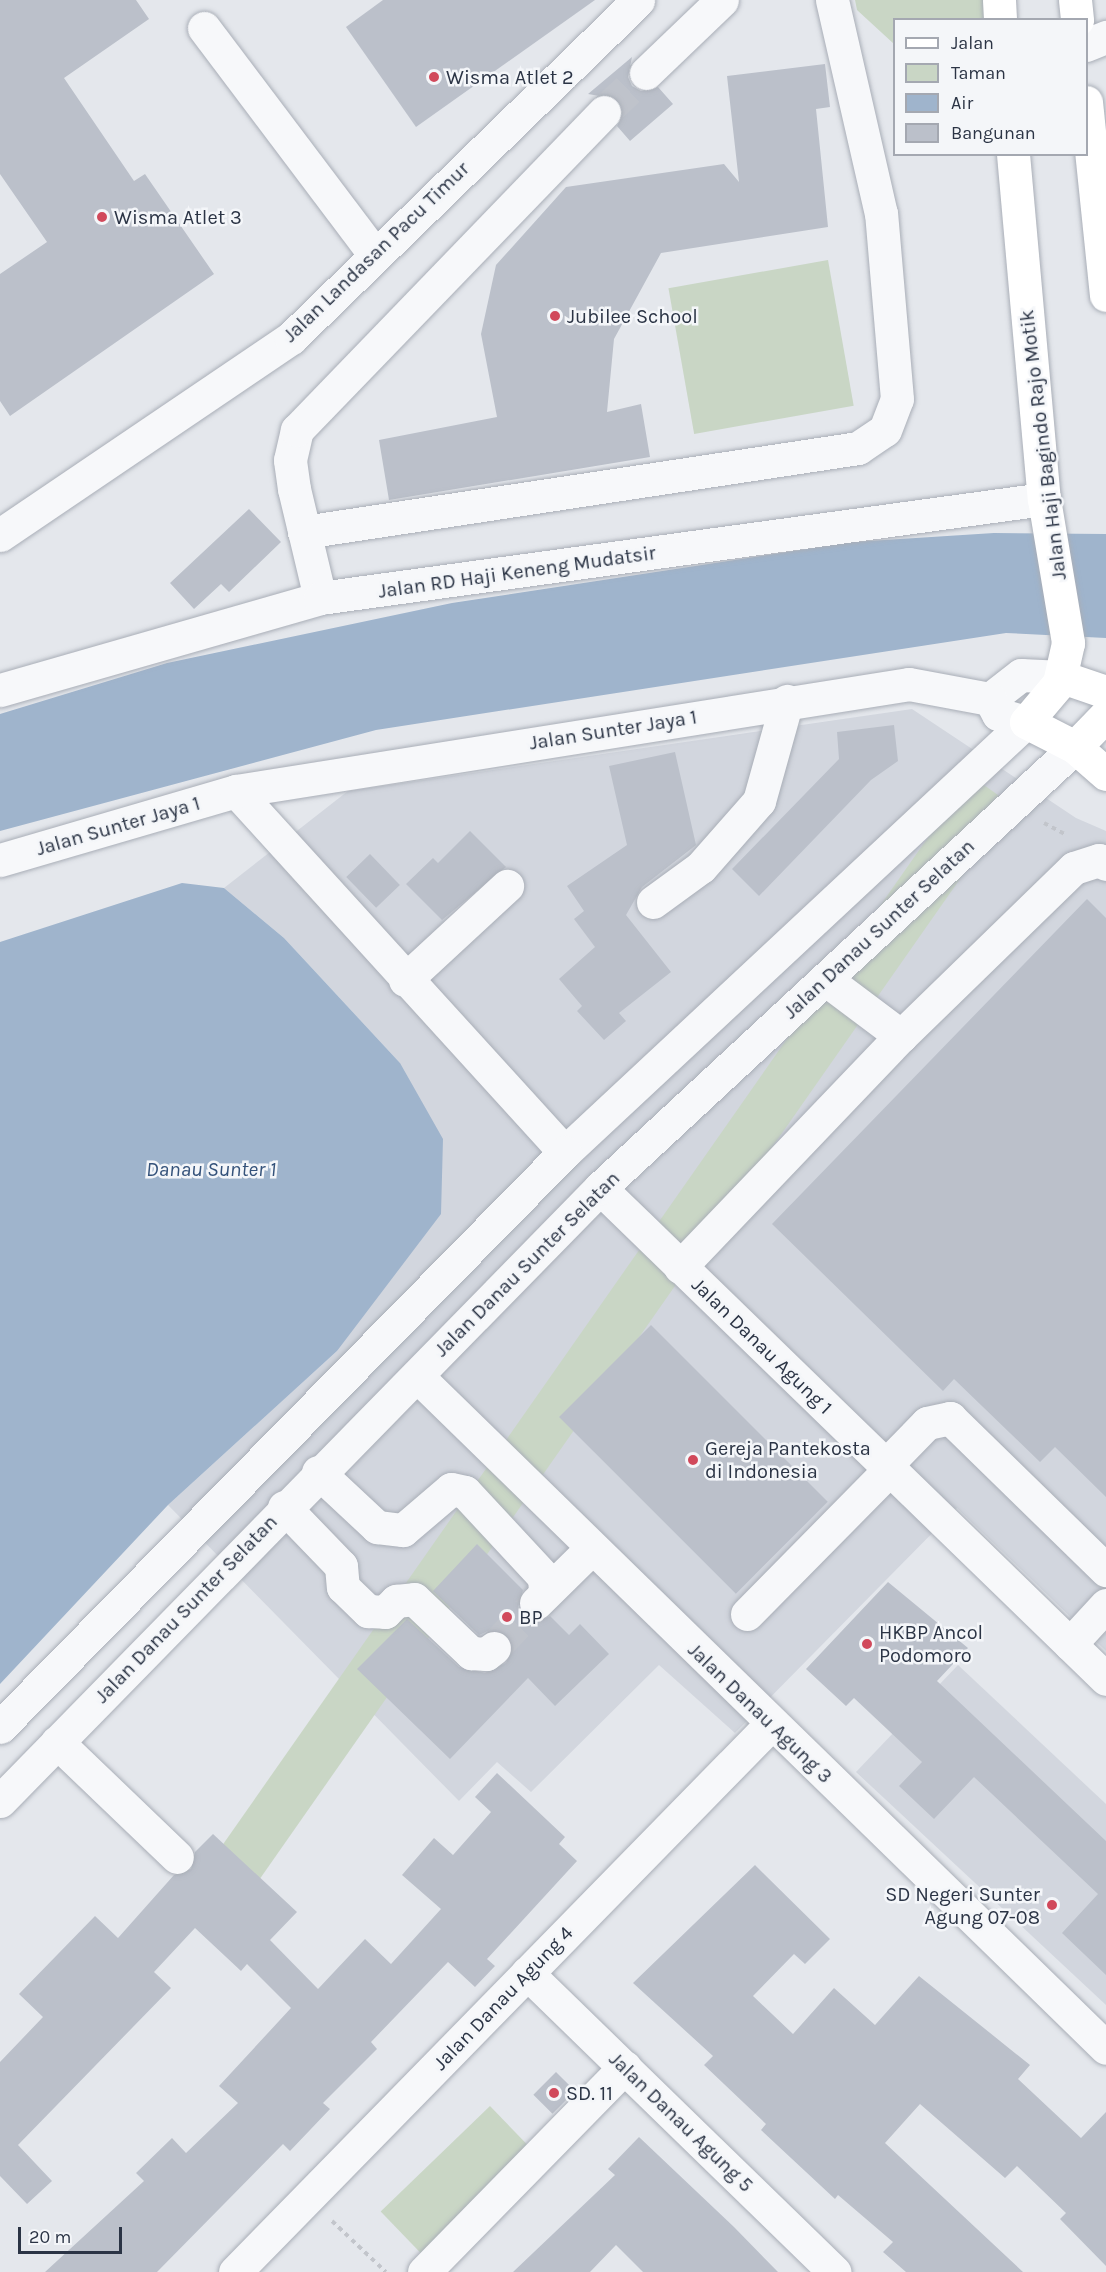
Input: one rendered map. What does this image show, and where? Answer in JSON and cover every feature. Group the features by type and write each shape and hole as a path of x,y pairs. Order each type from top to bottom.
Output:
{"main road":[{"path":"999,0 1000,18"},
{"path":"1075,0 1077,18"},
{"path":"1088,110 1101,165 1106,295"},
{"name":"Jalan Haji Bagindo Rajo Motik","path":"1013,156 1047,514 1067,637 1062,677"},
{"path":"1106,692 1062,677 1026,722 1075,747 1106,774"},
{"path":"1075,747 1106,715"}],"street":[{"name":"Jalan Landasan Pacu Timur","path":"0,535 291,338 638,0"},
{"path":"646,73 722,0"},
{"path":"304,532 858,448 885,430 897,399 881,214 832,0"},
{"path":"204,28 375,255"},
{"path":"1088,44 1106,37"},
{"path":"320,598 290,460 297,430 604,112"},
{"name":"Jalan RD Haji Keneng Mudatsir","path":"0,690 320,598 1047,514"},
{"path":"1026,722 998,714 990,699 1021,675 1062,677"},
{"name":"Jalan Sunter Jaya 1","path":"0,860 236,791 909,684 990,699"},
{"path":"653,902 701,867 759,801 787,702"},
{"path":"0,1727 565,1152 1026,722"},
{"name":"Jalan Danau Sunter Selatan","path":"0,1801 318,1472 417,1376 600,1188 1075,747"},
{"path":"236,791 405,980 565,1152"},
{"path":"680,1267 901,1036 1074,868 1099,860 1106,864"},
{"path":"405,980 507,886"},
{"path":"825,980 901,1036"},
{"name":"Jalan Danau Agung 1","path":"600,1188 1106,1679"},
{"name":"Jalan Danau Agung 3","path":"417,1376 771,1724 1106,2048"},
{"path":"747,1614 927,1423 950,1418 1106,1570"},
{"path":"318,1472 377,1527 403,1530 451,1490 465,1492 544,1577 541,1597 592,1548"},
{"path":"482,1509 518,1475"},
{"path":"284,1508 341,1566 342,1587 368,1611 385,1612 396,1601 414,1599 471,1653 494,1648"},
{"path":"1070,1644 1106,1605"},
{"name":"Jalan Danau Agung 4","path":"235,2272 771,1724"},
{"path":"57,1742 177,1857"},
{"name":"Jalan Danau Agung 5","path":"527,1973 835,2272"},
{"path":"424,2272 625,2067"}],"path":[{"path":"1012,805 1072,838"},
{"path":"308,2198 386,2272"}],"shaded area":[{"path":"912,709 1076,818 1106,831 1106,1651 957,1508 735,1733 659,1665 531,1792 497,1762 459,1801 168,1505 337,1351 400,1063 284,938 224,888 348,791"},
{"name":"SD Negeri Sunter Agung 07-08","path":"958,1665 1106,1804 1106,2005 856,1772"}],"green space":[{"path":"855,0 993,0 985,18 893,18 893,43 857,10"},
{"path":"828,260 854,406 694,434 668,288"},
{"path":"971,776 1012,805 232,1918 192,1889"},
{"path":"490,2106 532,2149 422,2255 381,2212"}],"water":[{"path":"994,533 1106,534 1106,638 1006,633 376,730 0,831 0,714 167,663 452,603 853,542"},
{"name":"Danau Sunter 1","path":"182,883 224,888 284,938 400,1063 443,1139 441,1214 337,1351 168,1505 0,1684 0,942"}],"building":[{"name":"Wisma Atlet 3","path":"0,0 136,0 149,19 64,78 134,181 145,174 214,274 10,416 0,401 0,274 47,242 0,174"},
{"name":"Wisma Atlet 2","path":"383,0 595,0 416,127 346,27"},
{"path":"632,57 628,77 632,86 641,91 658,87 673,104 630,141 617,126 622,116 617,99 588,94"},
{"name":"Jubilee School","path":"825,64 830,107 816,109 828,227 661,253 614,339 607,412 641,404 650,457 389,500 379,440 497,417 481,334 496,265 566,187 724,164 739,182 727,76"},
{"path":"249,509 281,542 229,592 221,584 194,609 170,583"},
{"path":"894,725 898,761 871,780 759,896 732,869 839,759 837,732"},
{"path":"675,752 696,845 642,887 626,915 671,972 619,1013 626,1021 604,1040 577,1011 582,1006 559,979 595,947 574,919 584,911 567,886 627,845 609,766"},
{"path":"470,831 506,867 442,920 406,884 433,858 438,863"},
{"path":"370,854 400,885 376,908 346,877"},
{"path":"1087,899 1106,918 1106,1497 1055,1447 1040,1462 954,1379 943,1391 772,1224"},
{"name":"Gereja Pantekosta di Indonesia","path":"651,1325 828,1502 736,1594 559,1417"},
{"path":"477,1544 523,1590 518,1607 523,1617 540,1621 550,1616 569,1635 580,1624 609,1654 555,1706 528,1678 450,1759 357,1669 407,1619 459,1667 485,1673 506,1663 513,1646 509,1636 492,1629 479,1635 433,1591"},
{"path":"888,1582 968,1648 937,1681 1106,1841 1106,1975 1062,1933 1098,1894 974,1777 934,1819 899,1786 922,1762 854,1698 846,1706 806,1669"},
{"path":"497,1773 565,1837 559,1844 577,1861 487,1959 495,1966 475,1987 448,1962 371,2042 377,2049 323,2103 330,2109 290,2151 283,2144 157,2272 45,2272 144,2181 136,2173 172,2138 186,2153 238,2103 219,2086 291,2008 247,1964 241,1971 195,1928 154,1972 171,1988 18,2145 52,2181 27,2204 0,2176 0,2062 43,2017 19,1994 95,1916 118,1938 174,1875 191,1869 195,1852 213,1834 297,1912 270,1940 318,1989 365,1939 391,1964 441,1909 402,1875 434,1838 453,1855 491,1812 475,1797"},
{"path":"755,1865 830,1939 805,1964 794,1954 753,1996 793,2034 834,1988 875,2025 919,1976 1030,2065 1018,2079 1081,2138 1106,2112 1106,2266 1060,2219 1066,2213 1017,2166 1005,2178 920,2104 885,2143 1023,2272 906,2272 883,2252 893,2242 838,2195 835,2199 761,2130 766,2124 704,2065 713,2056 633,1983"},
{"name":"SD. 11","path":"556,2072 575,2091 552,2114 533,2095"},
{"path":"639,2137 778,2272 643,2272 616,2245 590,2272 513,2272 615,2175 608,2169"}],"tunnel":[{"path":"604,112 646,73"},
{"path":"494,1648 536,1603"}],"place":[{"name":"Wisma Atlet 2","path":"434,77"},
{"name":"Wisma Atlet 3","path":"102,217"},
{"name":"Jubilee School","path":"555,316"},
{"name":"Gereja Pantekosta di Indonesia","path":"693,1460"},
{"name":"BP","path":"507,1617"},
{"name":"HKBP Ancol Podomoro","path":"867,1644"},
{"name":"SD Negeri Sunter Agung 07-08","path":"1052,1905"},
{"name":"SD. 11","path":"554,2093"}]}
